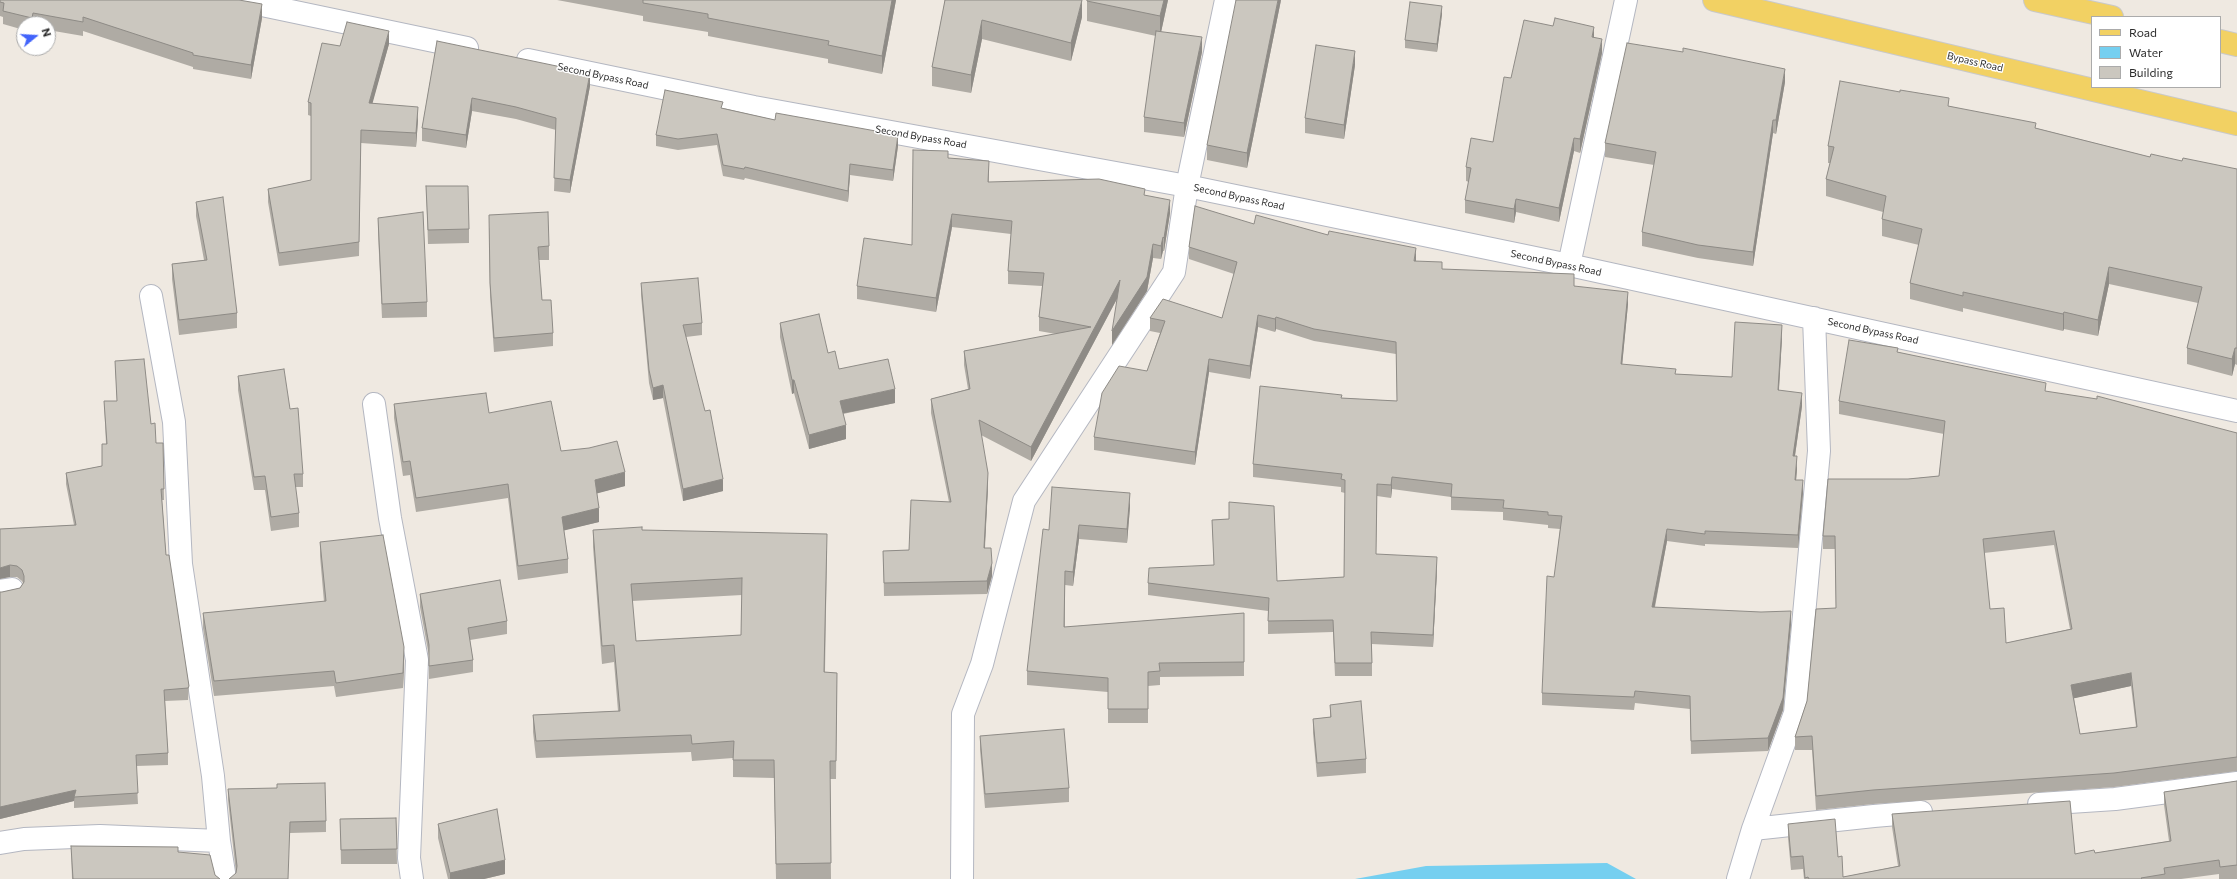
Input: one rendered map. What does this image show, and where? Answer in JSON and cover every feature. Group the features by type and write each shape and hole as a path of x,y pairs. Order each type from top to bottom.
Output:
{"main road":[{"name":"Bypass Road","path":"1714,0 2237,124"},
{"path":"2036,0 2108,16"},
{"path":"2221,41 2237,45"}],"street":[{"name":"Second Bypass Road","path":"238,0 754,107 1187,186 1569,265 2237,411"},
{"path":"962,879 963,714 982,664 1024,501 1174,272 1187,186 1226,0"},
{"path":"1569,265 1626,0"},
{"path":"150,296 174,422 181,564 213,776 219,841 226,879"},
{"path":"1738,879 1753,829 1795,713 1819,451 1814,318"},
{"path":"374,404 390,518 417,660 409,858 412,879"},
{"path":"2022,806 2115,799 2237,783"},
{"path":"1753,829 1874,816 1944,811"},
{"path":"0,843 24,838 100,836 219,841"}],"water":[{"path":"1607,863 1636,879 1355,879 1426,866"}],"building":[{"path":"0,0 239,0 262,4 251,65 193,55 193,53 83,17 83,22 56,16 33,13 32,16 24,16 3,11 4,3 0,2"},
{"path":"643,0 892,0 882,56 828,45 829,41 708,18 708,14 643,3"},
{"path":"945,0 1082,0 1071,43 982,20 971,75 932,67"},
{"path":"1087,0 1164,0 1160,16"},
{"path":"1236,0 1278,0 1247,153 1207,145"},
{"path":"1410,2 1442,6 1437,44 1405,40"},
{"path":"1555,18 1594,27 1592,37 1602,39 1580,139 1574,138 1559,208 1516,199 1514,209 1465,200 1471,168 1466,167 1471,138 1493,142 1504,77 1511,78 1524,20 1553,26"},
{"path":"347,22 389,31 369,103 418,107 416,133 361,130 359,242 279,253 268,189 311,180 311,103 308,102 322,43 340,46"},
{"path":"1156,31 1202,37 1184,123 1144,117"},
{"path":"437,41 590,73 570,180 554,178 556,118 516,107 472,98 466,135 422,128"},
{"path":"1627,43 1683,52 1683,48 1785,69 1776,120 1773,120 1753,252 1698,245 1642,232 1656,152 1605,143"},
{"path":"1316,45 1355,51 1344,125 1305,118"},
{"path":"1840,81 1900,92 1900,90 1949,98 1948,106 2036,123 2035,128 2150,157 2151,154 2182,161 2183,158 2237,169 2237,348 2235,348 2232,359 2187,348 2202,287 2109,267 2098,320 2064,312 2063,314 1963,292 1963,296 1910,283 1922,229 1882,219 1886,196 1826,179 1834,147 1828,146"},
{"path":"665,90 723,102 721,108 775,120 776,113 898,135 893,170 850,164 848,191 745,167 744,169 723,165 717,134 678,139 656,135"},
{"path":"913,150 948,151 948,158 989,161 988,182 1099,179 1145,189 1144,195 1170,200 1164,238 1163,237 1161,246 1153,244 1147,277 1112,331 1120,280 1031,447 979,420 988,473 984,548 991,548 992,563 987,581 884,583 883,551 909,550 911,500 951,502 931,399 970,389 964,351 1091,327 1039,317 1044,273 1008,271 1012,221 952,214 936,298 857,286 864,238 912,245"},
{"path":"426,186 468,186 469,229 428,230"},
{"path":"223,197 237,313 179,320 172,264 207,260 196,202"},
{"path":"1195,206 1254,224 1256,215 1328,235 1329,231 1416,248 1414,261 1442,262 1442,269 1574,274 1574,286 1628,292 1621,364 1676,369 1675,374 1732,377 1735,322 1782,325 1778,390 1802,393 1793,456 1797,456 1795,480 1803,480 1798,535 1705,531 1705,534 1667,529 1652,607 1761,612 1791,611 1783,698 1768,738 1691,741 1690,696 1635,691 1634,697 1542,693 1547,576 1554,577 1562,516 1548,515 1548,512 1503,508 1504,500 1451,497 1452,484 1392,477 1391,485 1377,484 1376,554 1437,557 1433,635 1371,632 1372,663 1335,663 1333,620 1268,621 1269,598 1148,583 1149,568 1214,565 1212,520 1229,519 1229,502 1274,506 1277,581 1344,577 1345,480 1341,479 1342,474 1253,464 1260,386 1342,395 1341,398 1397,401 1396,342 1314,329 1276,317 1275,319 1258,315 1250,366 1209,359 1195,452 1094,437 1102,393 1119,366 1147,371 1165,321 1150,318 1163,299 1222,318 1237,262 1189,247"},
{"path":"423,212 427,302 382,304 378,218"},
{"path":"548,212 549,246 538,247 542,300 551,300 553,333 494,338 490,283 489,215"},
{"path":"698,278 702,323 683,325 705,411 710,410 723,479 683,489 663,385 653,388 649,370 641,283"},
{"path":"819,314 828,353 835,351 839,369 888,359 895,389 840,401 846,425 809,435 794,380 792,380 780,323"},
{"path":"1849,340 1898,348 1897,352 2046,383 2045,391 2097,399 2097,396 2237,433 2237,757 2114,773 1873,790 1816,796 1812,736 1795,737 1807,701 1816,609 1836,608 1835,536 1823,536 1828,479 1908,479 1939,476 1945,421 1839,401","holes":["2054,531 2072,629 2006,643 2004,608 1990,609 1983,539","2131,673 2137,727 2080,734 2071,685"]},
{"path":"144,359 151,424 155,423 156,443 163,443 164,489 161,489 166,555 169,555 189,686 188,688 164,690 168,753 136,755 138,793 74,797 76,790 0,807 0,592 20,588 24,582 24,576 22,570 17,566 10,565 0,568 0,529 76,525 66,473 102,466 102,444 107,444 104,401 117,401 115,361"},
{"path":"284,369 290,409 298,408 303,474 294,474 299,513 271,517 265,476 254,477 238,376"},
{"path":"486,393 489,413 551,401 561,451 589,448 617,441 625,472 595,480 599,508 562,517 568,559 518,566 508,484 416,498 410,461 403,462 394,404"},
{"path":"1052,487 1130,493 1127,529 1079,525 1073,572 1065,571 1064,627 1244,613 1244,662 1159,663 1160,671 1148,672 1148,709 1108,709 1108,678 1027,671 1043,529 1049,530"},
{"path":"642,527 642,530 827,534 824,672 837,673 836,761 830,761 831,863 776,864 774,760 733,760 734,741 692,744 691,735 536,741 533,715 620,711 614,645 602,646 593,530","holes":["742,578 741,635 636,641 631,584"]},
{"path":"383,535 404,647 403,673 336,683 334,671 214,681 203,613 326,601 320,542"},
{"path":"500,580 507,621 468,628 473,660 429,666 429,645 420,594"},
{"path":"1361,701 1366,759 1317,763 1313,719 1331,717 1330,705"},
{"path":"1064,729 1069,788 985,794 980,736"},
{"path":"2237,781 2237,865 2220,867 2219,860 2164,868 2165,874 2141,878 2142,879 1809,879 1808,877 1805,878 1803,856 1791,857 1788,824 1835,819 1838,857 1842,856 1843,877 1900,866 1892,814 2070,801 2075,854 2094,850 2095,853 2171,841 2164,792"},
{"path":"325,783 326,821 290,822 288,879 229,879 236,873 237,866 228,789 277,788 277,784"},
{"path":"497,809 505,860 450,873 438,824"},
{"path":"396,818 397,849 341,850 340,819"},
{"path":"71,846 178,847 178,852 210,855 215,875 220,879 73,879"}]}
